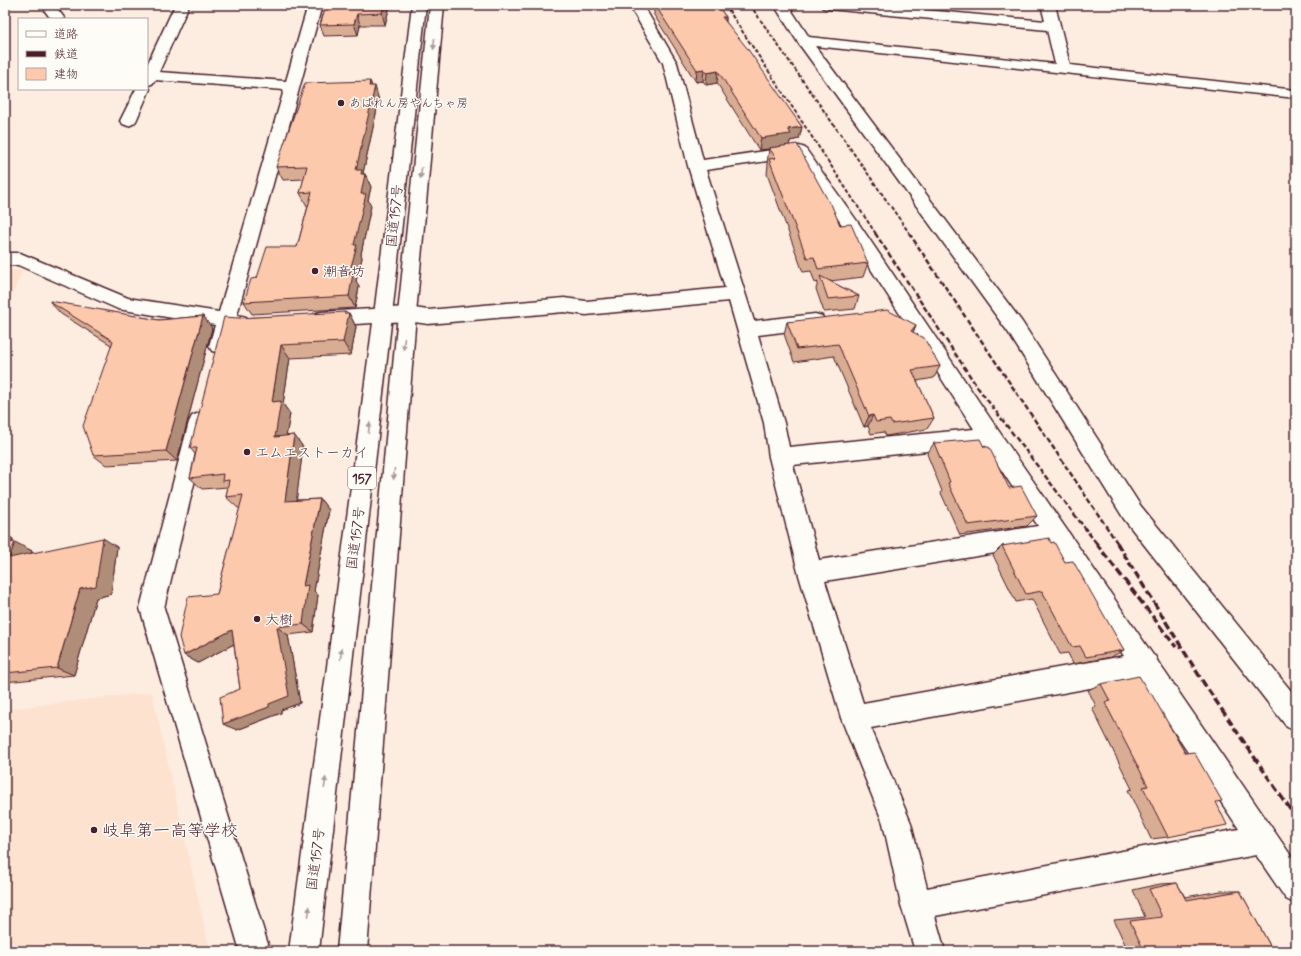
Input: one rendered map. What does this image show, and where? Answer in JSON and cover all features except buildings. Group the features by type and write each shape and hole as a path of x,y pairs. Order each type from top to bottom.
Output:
{"main road":[{"path":"51,5 52,11 57,18"},
{"path":"182,5 148,77 293,86"},
{"path":"214,366 225,320 315,5"},
{"name":"国道157号","path":"304,951 383,315 419,5"},
{"name":"国道157号","path":"352,951 407,314 437,5"},
{"path":"636,5 670,63 696,166 747,329 774,423 780,457 810,572 854,718 896,823 916,905 930,951"},
{"path":"780,5 804,41 1015,327 1132,512 1296,718"},
{"path":"828,5 1052,26"},
{"path":"1048,5 1063,68"},
{"path":"804,41 1296,94"},
{"path":"128,121 143,90"},
{"path":"696,166 798,151 852,224 990,436 1296,889"},
{"path":"5,259 20,259 125,304 225,320 256,322"},
{"path":"304,320 407,314 428,317 564,305 586,308 735,294"},
{"path":"885,314 908,311"},
{"path":"747,329 832,320"},
{"path":"204,404 152,608 255,951"},
{"path":"780,457 990,436"},
{"path":"810,572 1056,533"},
{"path":"854,718 1146,665"},
{"path":"916,905 1263,839"}],"shaded area":[{"path":"5,270 23,270 5,312"},
{"name":"岐阜第一高等学校","path":"152,692 210,951 5,951 5,709"}],"railway":[{"path":"725,5 876,234"},
{"path":"750,5 910,234"},
{"path":"875,233 978,388 1097,544"},
{"path":"909,233 1118,544"},
{"path":"1096,543 1176,647"},
{"path":"1117,543 1205,685 1296,818"}],"place":[{"name":"あばれん房やんちゃ房","path":"341,103"},
{"name":"潮音坊","path":"315,271"},
{"name":"エムエストーカイ","path":"247,452"},
{"name":"大樹","path":"257,619"},
{"name":"岐阜第一高等学校","path":"94,830"}]}
